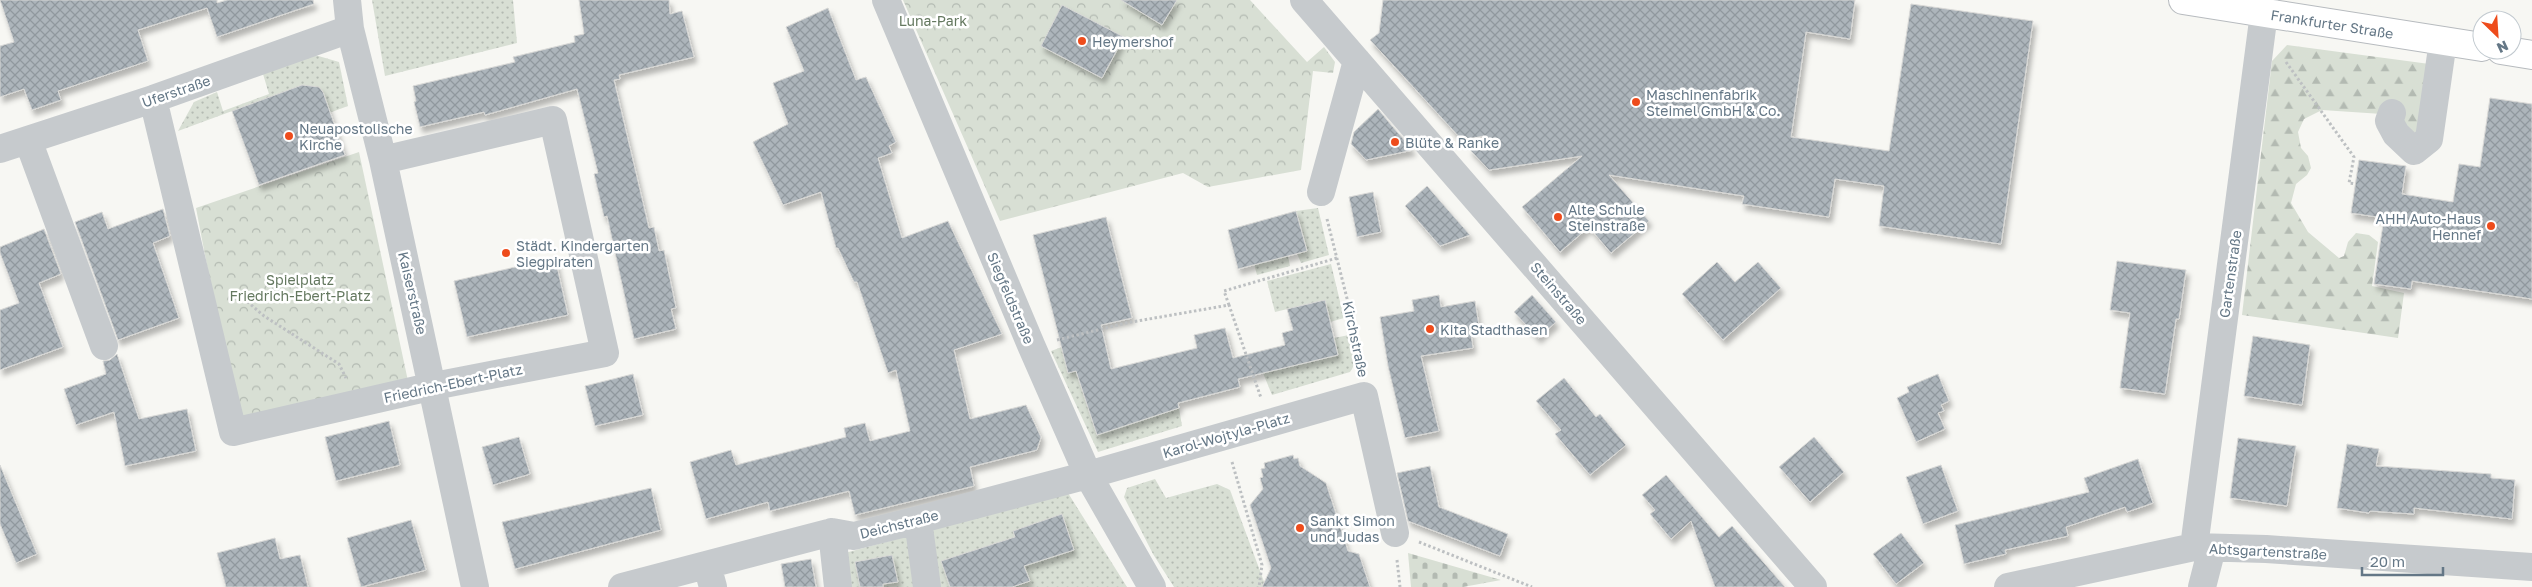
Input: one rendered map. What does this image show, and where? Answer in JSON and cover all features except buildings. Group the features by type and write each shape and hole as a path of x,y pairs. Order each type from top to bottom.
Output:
{"main road":[{"name":"Frankfurter Straße","path":"2183,0 2264,7 2472,45"}],"street":[{"name":"Kaiserstraße","path":"346,0 350,29 383,160 434,386 475,587"},
{"name":"Siegfeldstraße","path":"886,0 1031,345 1088,475 1152,587"},
{"name":"Steinstraße","path":"1304,0 1814,587"},
{"name":"Gartenstraße","path":"2202,587 2203,548 2264,7"},
{"name":"Uferstraße","path":"0,148 153,99 350,29"},
{"path":"2392,113 2389,121 2396,134 2414,151 2429,139 2443,41"},
{"path":"1321,192 1356,61"},
{"name":"Friedrich-Ebert-Platz","path":"153,99 234,432 434,386 605,353 553,120 383,160"},
{"path":"28,140 104,346"},
{"name":"Karol-Wojtyla-Platz","path":"1088,475 1364,396"},
{"name":"Kirchstraße","path":"1364,396 1395,533"},
{"name":"Deichstraße","path":"622,587 710,576 832,532 854,536 1088,475"},
{"path":"918,520 927,587"},
{"path":"832,532 838,587"},
{"name":"Abtsgartenstraße","path":"2008,587 2203,548 2532,567"}],"path":[{"path":"2285,61 2354,157 2348,183 2356,184"},
{"name":"Kirchstraße","path":"1321,192 1366,373 1364,396"},
{"path":"1269,422 1224,291 1337,258"},
{"path":"223,297 242,297 264,316 339,364 357,404"},
{"path":"1031,345 1052,342 1126,323 1229,305"},
{"path":"1224,435 1262,565 1259,587"},
{"path":"1395,533 1532,587"}],"green space":[{"path":"372,0 513,0 517,43 385,76"},
{"name":"Luna-Park","path":"903,0 1250,0 1307,62 1324,47 1335,62 1333,73 1313,71 1301,170 1208,187 1183,173 1000,221"},
{"path":"2287,45 2437,65 2428,130 2403,135 2398,128 2405,108 2401,105 2382,114 2322,110 2304,119 2298,132 2301,148 2308,156 2311,168 2307,175 2296,184 2291,203 2308,232 2339,258 2344,256 2348,242 2356,233 2369,235 2378,242 2372,286 2404,293 2398,338 2242,315 2272,61"},
{"path":"315,55 339,62 348,106 329,113 295,88 178,131 194,102 217,92 223,111 269,94 263,74"},
{"name":"Spielplatz Friedrich-Ebert-Platz","path":"359,152 408,381 242,419 213,297 196,208"},
{"path":"1318,208 1329,255 1301,263 1297,253 1307,250 1296,211"},
{"path":"1250,249 1288,256 1290,266 1257,275"},
{"path":"1331,264 1344,318 1330,322 1325,300 1275,312 1267,281"},
{"path":"1349,335 1355,359 1350,372 1272,395 1263,373 1338,355 1334,338"},
{"path":"1062,347 1068,373 1076,371 1097,435 1179,408 1182,426 1098,452 1051,351"},
{"path":"1155,479 1166,498 1217,484 1230,490 1266,587 1174,587 1153,554 1124,497 1127,488"},
{"path":"1068,493 1127,587 833,587 830,557"},
{"path":"1408,553 1501,580 1463,587 1411,587"}],"place":[{"name":"Heymershof","path":"1082,41"},
{"name":"Maschinenfabrik Steimel GmbH & Co.","path":"1636,102"},
{"name":"Neuapostolische Kirche","path":"289,136"},
{"name":"Blüte & Ranke","path":"1395,142"},
{"name":"Alte Schule Steinstraße","path":"1558,217"},
{"name":"AHH Auto-Haus Hennef","path":"2491,226"},
{"name":"Städt. Kindergarten Siegpiraten","path":"506,253"},
{"name":"Kita Stadthasen","path":"1430,329"},
{"name":"Sankt Simon und Judas","path":"1300,528"}]}
